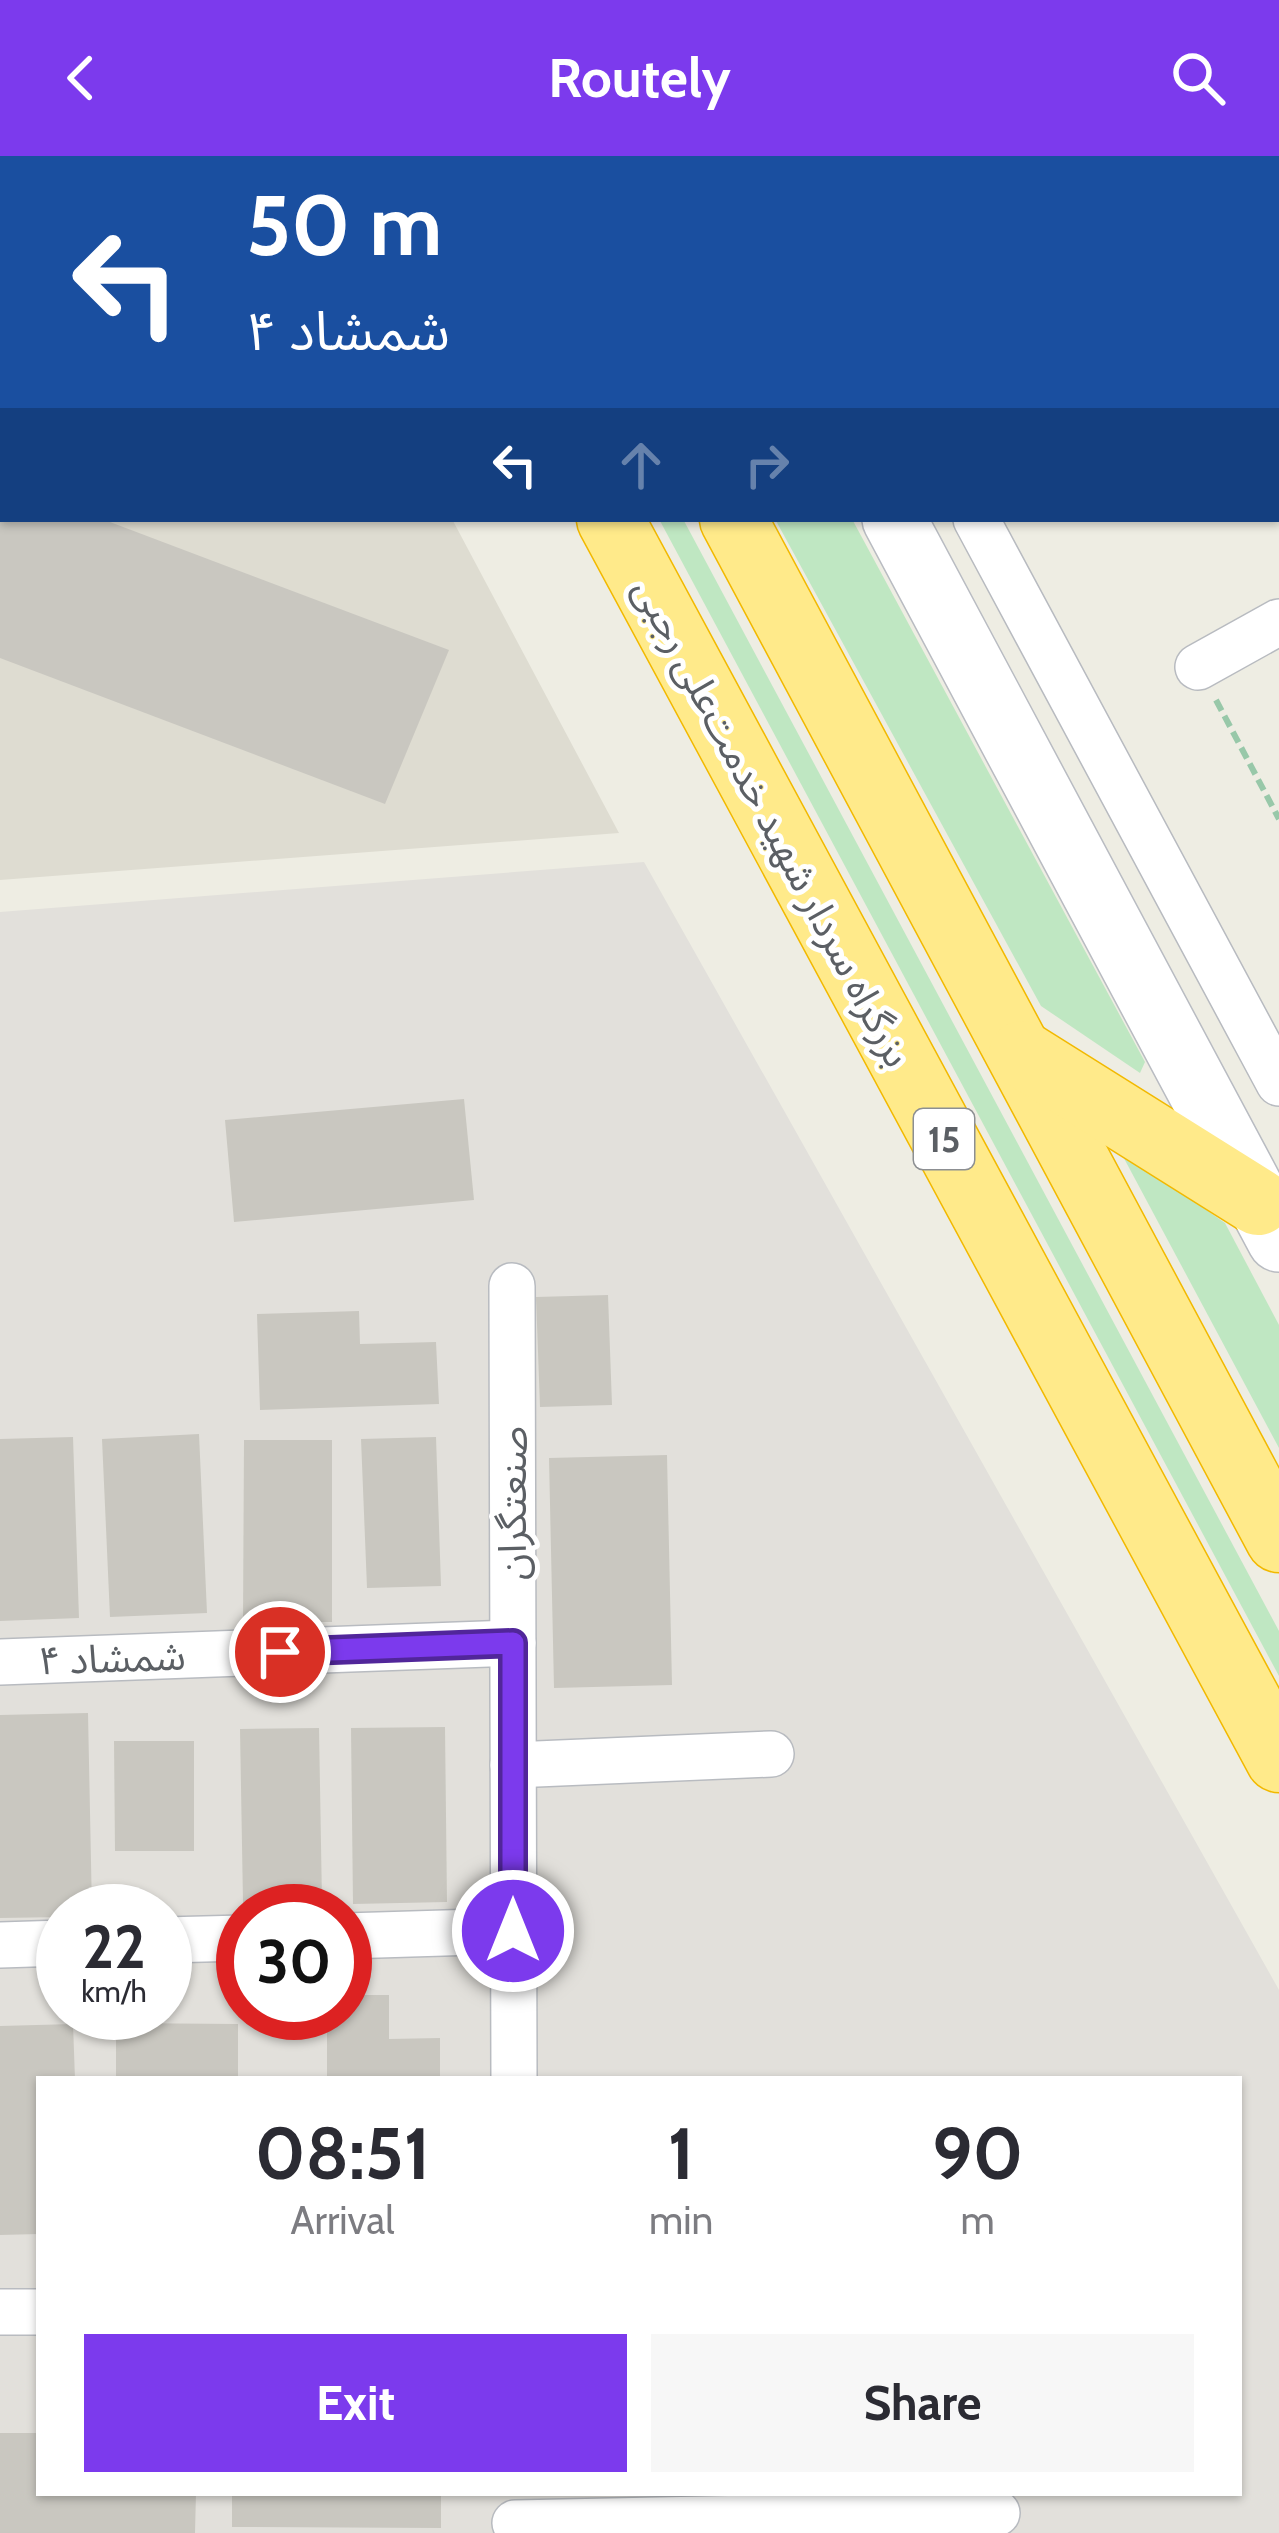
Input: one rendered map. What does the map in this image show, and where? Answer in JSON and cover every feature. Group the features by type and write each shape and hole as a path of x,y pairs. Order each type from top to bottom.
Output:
{"highway":[{"name":"بزرگراه سردار شهید خدمت‌علی رجبی","path":"612,522 1279,1759"},
{"path":"736,522 1279,1539"},
{"path":"1022,1053 1269,1221"}],"street":[{"path":"896,522 1269,1221"},
{"path":"978,522 1279,1083"},
{"path":"1198,667 1279,622"},
{"name":"صنعتگران","path":"512,1286 514,2076"},
{"name":"شمشاد ۴","path":"0,1662 513,1643"},
{"path":"513,1765 771,1754"},
{"path":"372,1935 513,1931"},
{"path":"0,1945 36,1944"},
{"path":"0,2312 36,2312"},
{"path":"515,2516 998,2512"}],"path":[{"path":"1198,667 1279,819"}],"shaded area":[{"path":"0,522 454,522 619,833 0,880"},
{"path":"644,862 1279,1990 1279,2533 0,2533 0,912"}],"green space":[{"path":"661,522 685,522 1279,1631 1279,1676"},
{"path":"777,522 854,522 1145,1062 1140,1073 1041,1006"},
{"path":"1119,1149 1225,1223 1279,1325 1279,1448"}],"building":[{"path":"0,522 110,522 449,650 385,804 0,658"},
{"path":"464,1099 474,1200 234,1222 225,1120"},
{"path":"608,1295 612,1405 540,1407 536,1297"},
{"path":"359,1311 360,1344 436,1342 439,1404 260,1410 257,1314"},
{"path":"199,1434 207,1613 110,1617 102,1439"},
{"path":"73,1437 79,1618 0,1621 0,1439"},
{"path":"436,1437 441,1586 367,1588 361,1439"},
{"path":"244,1440 332,1440 332,1622 243,1622"},
{"path":"667,1455 672,1685 554,1688 549,1458"},
{"path":"88,1713 91,1884 36,1884 36,1917 0,1918 0,1715"},
{"path":"445,1727 447,1902 372,1904 372,1884 353,1884 351,1728"},
{"path":"319,1728 322,1884 243,1884 240,1729"},
{"path":"114,1741 194,1741 194,1851 115,1851"},
{"path":"372,1995 389,1995 389,2039 440,2038 440,2076 327,2076 327,2040 372,2040"},
{"path":"192,2024 216,2024 216,2040 238,2040 238,2076 116,2076 116,2040 192,2040"},
{"path":"36,2025 36,2040 74,2040 75,2076 36,2076 36,2234 0,2235 0,2026"},
{"path":"0,2433 36,2433 36,2496 196,2496 195,2533 0,2533"},
{"path":"232,2496 441,2496 441,2528 232,2527"}],"route":[{"path":"280,1652 513,1643 513,1931"}]}
